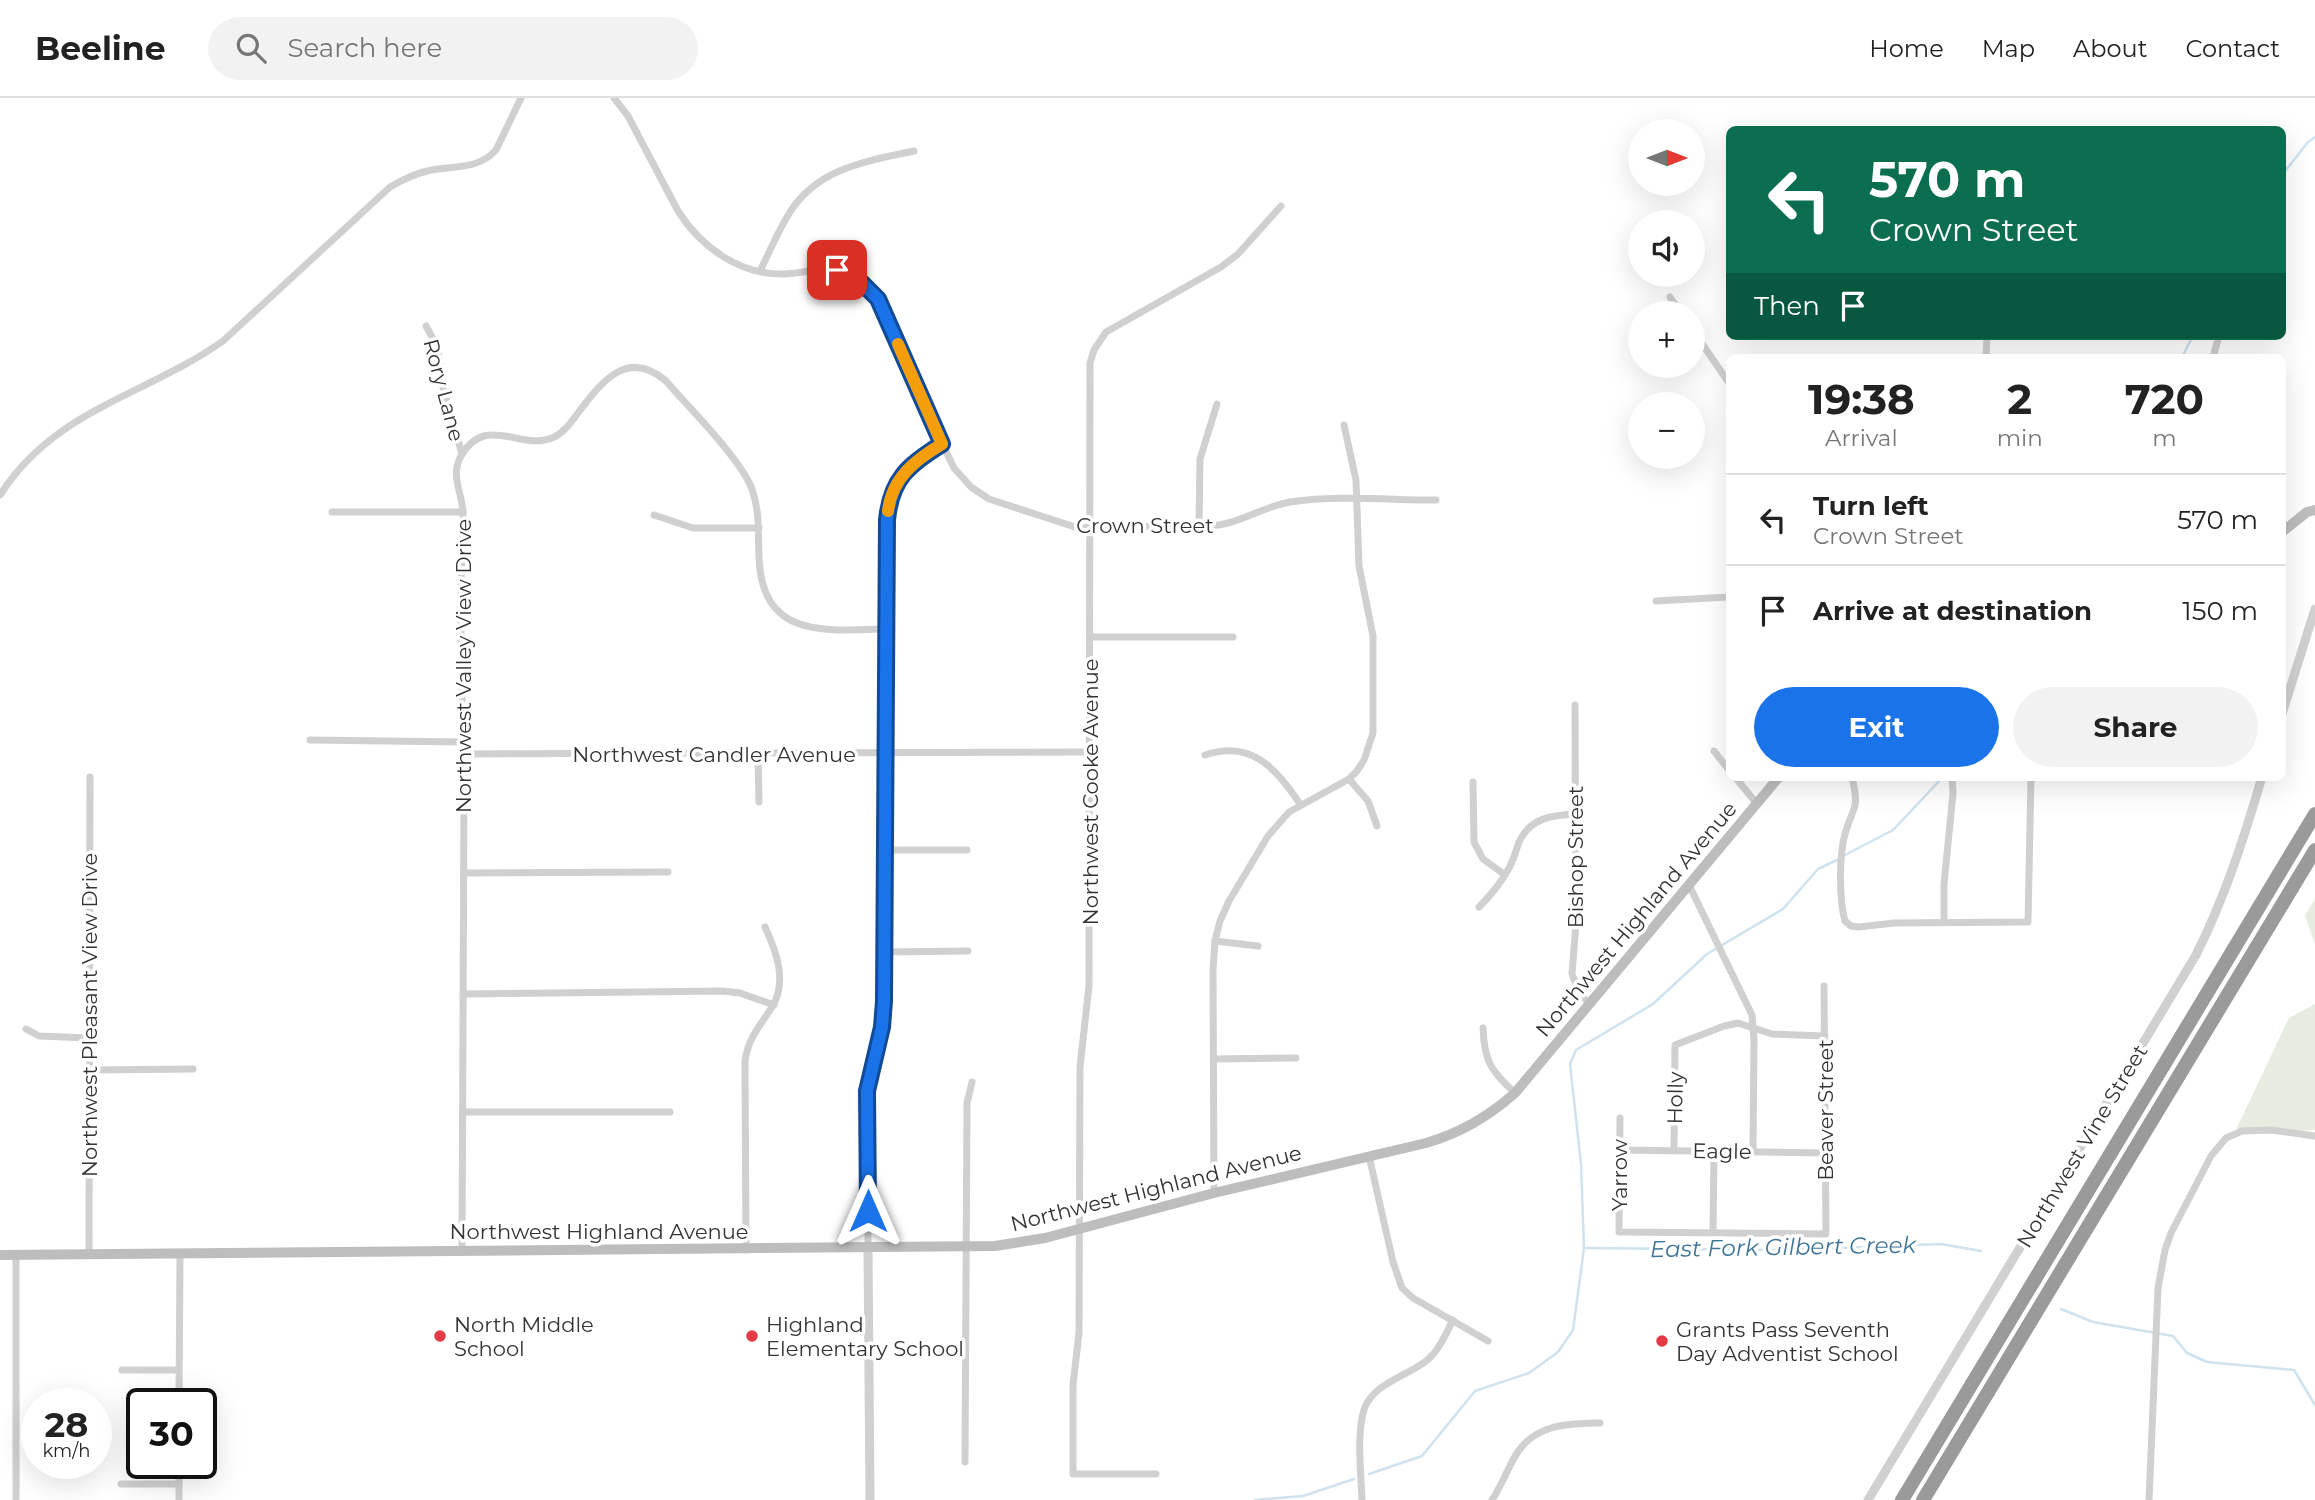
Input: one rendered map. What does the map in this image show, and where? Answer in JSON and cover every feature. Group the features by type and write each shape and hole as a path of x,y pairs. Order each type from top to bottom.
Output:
{"highway":[{"path":"1902,1500 2315,814"},
{"path":"1923,1500 2315,850"}],"main road":[{"path":"2286,529 2307,512 2315,510"},
{"name":"Northwest Highland Avenue","path":"0,1255 746,1250 1009,1245 1456,1133 1484,1119 1516,1093 1776,781"}],"street":[{"path":"0,495 18,470 63,428 192,361 223,341 390,187 415,174 474,165 490,157 521,98"},
{"name":"Crown Street","path":"614,98 628,116 678,211 708,247 722,256 760,271 784,274 824,268 837,270 865,284 878,299 954,468 978,493 1001,504 1063,524 1089,528 1199,527 1234,523 1277,505 1292,502 1436,500"},
{"path":"760,271 791,211 801,197 823,178 846,168 914,150"},
{"name":"Northwest Cooke Avenue","path":"1156,1474 1073,1474 1073,1385 1079,1333 1080,1068 1089,986 1090,363 1099,341 1115,326 1222,267 1238,254 1281,206"},
{"name":"Rory Lane","path":"426,327 437,346 443,387 462,454"},
{"path":"1705,348 1726,379"},
{"path":"462,454 475,441 493,434 532,441 556,437 602,382 612,374 634,368 656,373 666,381 745,474 757,507 759,570 767,598 786,618 814,629 885,629"},
{"path":"1199,527 1200,459 1217,404"},
{"path":"1214,1193 1215,941 1229,901 1268,836 1289,812 1300,804 1349,779 1357,771 1369,748 1374,712 1373,636 1359,566 1354,467 1344,425"},
{"path":"870,1500 867,1091 884,1013 887,520 891,494 907,468 942,444"},
{"name":"Northwest Valley View Drive","path":"462,454 456,477 463,512 460,659 464,754 462,1251"},
{"path":"332,512 463,512"},
{"path":"654,515 693,528 758,528"},
{"path":"1656,601 1726,597"},
{"path":"2286,701 2315,609"},
{"path":"1090,637 1233,637"},
{"name":"Bishop Street","path":"1575,705 1575,948 1572,974 1580,993 1590,1004"},
{"path":"310,740 463,742"},
{"path":"1205,755 1236,751 1259,758 1278,773 1300,804"},
{"path":"1714,751 1726,766"},
{"name":"Northwest Candler Avenue","path":"464,754 1090,752"},
{"path":"758,754 758,802"},
{"name":"Northwest Pleasant View Drive","path":"89,1253 90,777"},
{"path":"1349,779 1368,801 1377,826"},
{"path":"1738,781 1757,804"},
{"path":"1853,781 1857,804 1843,843 1842,901 1845,921 1851,926 1859,927 1894,923 2028,922 2031,781"},
{"path":"1944,922 1944,884 1952,781"},
{"name":"Northwest Vine Street","path":"1868,1500 2196,955 2232,874 2261,781"},
{"path":"1473,782 1474,842 1483,859 1505,876"},
{"path":"1479,907 1505,876 1520,840 1532,825 1548,816 1575,814"},
{"path":"886,850 967,850"},
{"path":"464,873 668,872"},
{"path":"1689,885 1752,1015 1753,1151"},
{"path":"746,1250 745,1061 752,1035 774,1004 778,993 779,966 775,948 765,927"},
{"path":"1215,941 1258,946"},
{"path":"886,952 968,951"},
{"name":"Beaver Street","path":"1713,1233 1826,1234 1825,986"},
{"path":"463,994 723,991 740,993 774,1004"},
{"name":"Holly","path":"1674,1151 1675,1045 1732,1024 1754,1027"},
{"path":"1754,1027 1772,1034 1825,1036"},
{"path":"1483,1028 1483,1047 1488,1063 1516,1093"},
{"path":"26,1029 39,1036 89,1038"},
{"path":"1214,1059 1296,1058"},
{"path":"90,1070 193,1069"},
{"path":"965,1462 967,1103 972,1082"},
{"path":"463,1112 670,1112"},
{"name":"Yarrow","path":"1620,1118 1619,1233 1713,1233"},
{"path":"2149,1500 2158,1288 2171,1233 2211,1156 2226,1138 2251,1130 2315,1136"},
{"name":"Eagle","path":"1619,1150 1826,1153"},
{"path":"1713,1233 1714,1151"},
{"path":"1368,1156 1393,1262 1402,1288 1413,1298 1489,1341"},
{"path":"179,1388 180,1254"},
{"path":"16,1255 16,1500"},
{"path":"1362,1500 1362,1431 1365,1407 1379,1389 1416,1368 1433,1354 1453,1320"},
{"path":"122,1370 180,1370"},
{"path":"1492,1500 1514,1456 1531,1437 1551,1427 1600,1423"},
{"path":"179,1479 179,1500"},
{"path":"121,1484 179,1484"}],"shaded area":[{"path":"2315,899 2315,944 2305,915"},
{"path":"2315,1004 2315,1130 2234,1134 2289,1018"}],"waterway":[{"path":"2286,170 2315,137"},
{"path":"2184,354 2191,340"},
{"path":"1845,855 1893,830 1939,781"},
{"path":"1369,1474 1422,1456 1475,1391 1529,1373 1558,1352 1573,1330 1584,1248 1581,1164 1570,1064 1576,1050 1653,1004 1707,954 1783,909 1818,869 1839,859"},
{"name":"East Fork Gilbert Creek","path":"1584,1248 1790,1250 1941,1244 1981,1251"},
{"name":"East Fork Gilbert Creek","path":"2061,1309 2093,1322 2173,1336 2187,1353 2207,1362 2294,1370 2315,1405"},
{"path":"1255,1500 1303,1496 1354,1479"}],"slow traffic":[{"path":"888,511 891,494 907,468 942,444 898,344"}],"place":[{"name":"North Middle School","path":"440,1336"},
{"name":"Highland Elementary School","path":"752,1336"},
{"name":"Grants Pass Seventh Day Adventist School","path":"1662,1341"}],"route":[{"path":"837,270 857,278 878,299 942,444 907,468 891,494 888,506 885,629 886,952 882,1027 867,1091 868,1211"}]}
